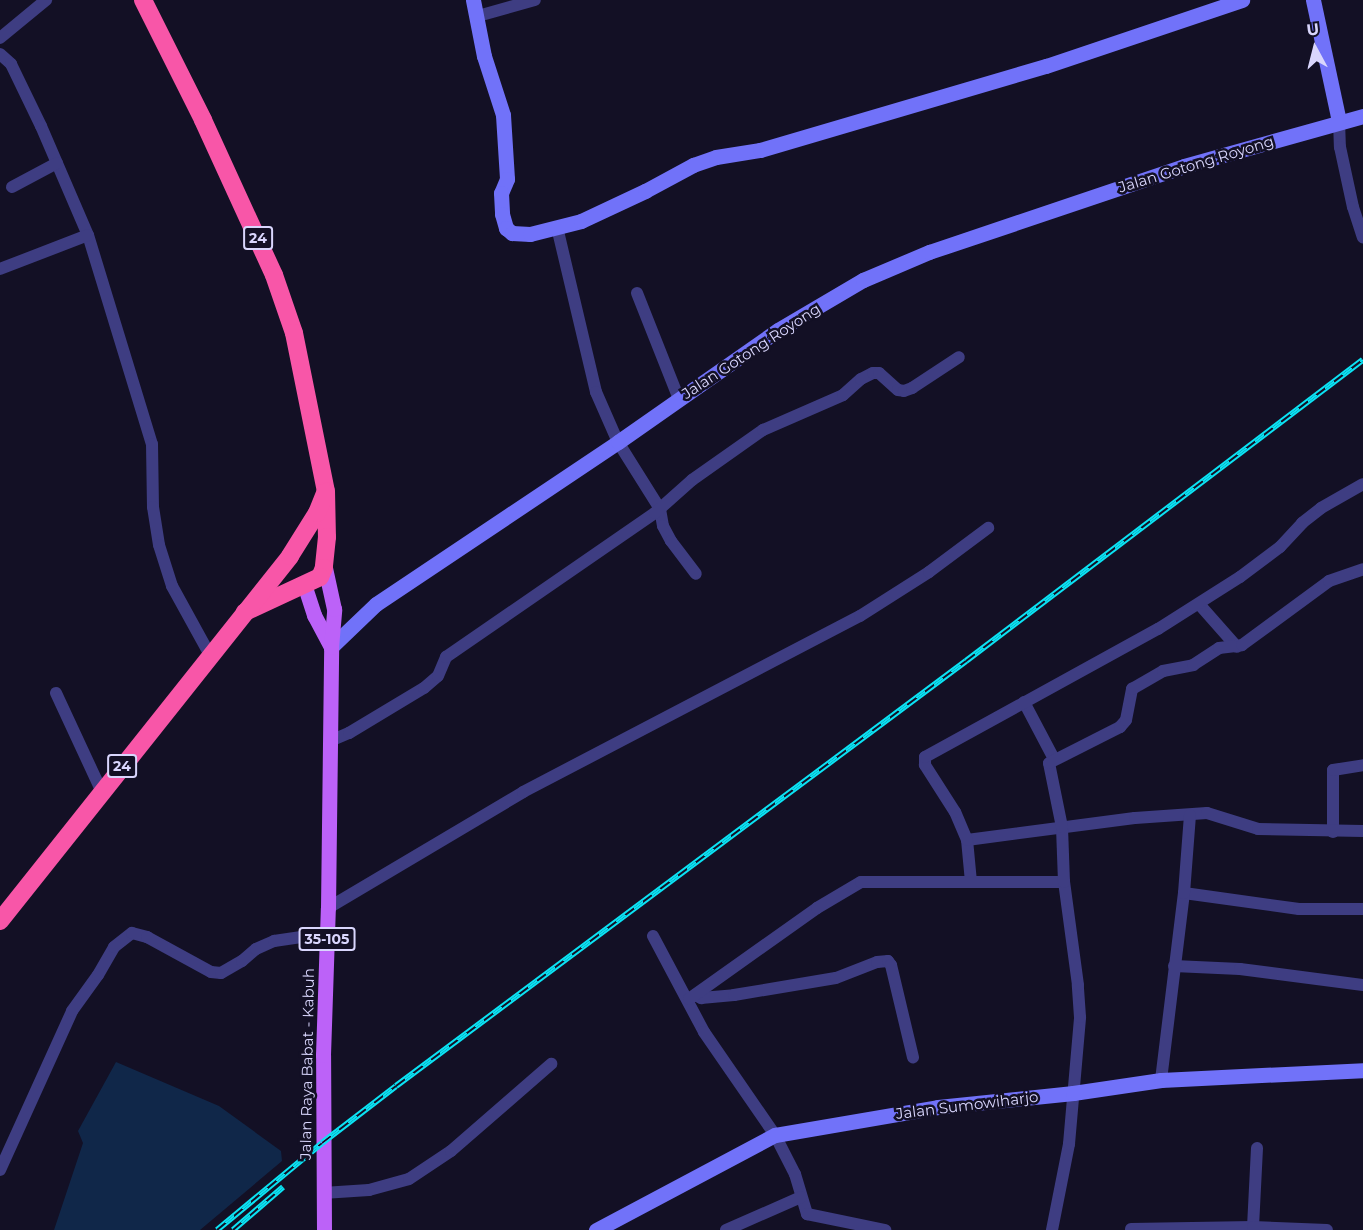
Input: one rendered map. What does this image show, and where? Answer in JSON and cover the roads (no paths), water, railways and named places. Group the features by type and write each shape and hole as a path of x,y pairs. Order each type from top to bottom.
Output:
{"highway":[{"name":"24","path":"144,0 226,167 274,275 294,333 326,491 328,518 324,563 320,578 244,612"},
{"name":"24","path":"0,921 290,556 317,513 326,491"},
{"path":"304,584 289,573 290,556 299,549 310,548 320,553 324,563"}],"main road":[{"name":"35-105","path":"324,563 334,609 330,647"},
{"name":"35-105","path":"304,584 314,615 330,647"},
{"name":"Jalan Raya Babat - Kabuh","path":"324,1230 323,1055 328,933 330,647"}],"street":[{"path":"0,38 46,0"},
{"path":"473,0 478,16 484,56 503,115 507,179 501,193 506,228 512,233 530,234 581,221 693,165 716,157 760,150 1046,66 1242,0"},
{"path":"478,16 535,0"},
{"path":"1313,0 1339,122 1340,147 1353,207 1363,237"},
{"path":"0,54 11,64 88,235 152,444 153,507 159,545 172,586 210,655"},
{"name":"Jalan Gotong Royong","path":"330,647 376,604 618,442 778,330 863,280 906,260 1184,166 1363,116"},
{"path":"12,187 57,163"},
{"path":"557,227 596,392 618,442 660,509 663,526 671,542 696,574"},
{"path":"0,269 88,235"},
{"path":"637,293 679,399"},
{"path":"330,741 349,733 424,688 438,676 446,657 660,509 692,480 763,430 843,395 861,379 879,373 898,390 904,391 959,357"},
{"path":"971,882 967,840 955,812 924,765 925,759 1024,702 1136,643 1199,604 1280,546 1302,523 1321,508 1363,484"},
{"path":"328,908 523,792 860,616 929,572 988,528"},
{"path":"1052,1230 1069,1144 1079,1039 1079,995 1064,882 1062,827 1049,766 1054,759 1123,724 1132,689 1163,671 1194,665 1219,648 1246,643 1279,615 1329,581 1363,569"},
{"path":"1199,604 1237,646"},
{"path":"56,693 102,792"},
{"path":"1024,702 1054,759"},
{"path":"1333,832 1333,770 1363,765"},
{"path":"967,840 1062,827 1207,813 1258,829 1363,831"},
{"path":"1161,1080 1184,893 1185,848 1190,815"},
{"path":"692,997 817,908 861,882 1064,882"},
{"path":"1184,893 1299,909 1363,909"},
{"path":"0,1170 72,1011 98,975 114,947 132,933 147,937 211,972 221,973 242,961 256,949 274,941 328,933"},
{"path":"653,936 692,997 704,1032 776,1135 795,1174 801,1197 810,1216 851,1221 885,1230"},
{"path":"692,997 726,996 836,978 877,962 888,961 891,965 914,1057"},
{"path":"1174,966 1240,969 1363,985"},
{"path":"323,1193 369,1190 408,1179 451,1151 551,1064"},
{"name":"Jalan Sumowiharjo","path":"596,1230 776,1135 938,1107 1073,1093 1161,1080 1363,1070"},
{"path":"1253,1227 1257,1148"},
{"path":"726,1230 801,1197"},
{"path":"1131,1229 1253,1227 1327,1230"}],"water":[{"path":"116,1062 219,1106 281,1151 282,1161 200,1230 54,1230 83,1143 78,1131"}],"railway":[{"path":"217,1230 322,1143 396,1086 966,661 1363,360"},
{"path":"233,1230 283,1187"}]}
